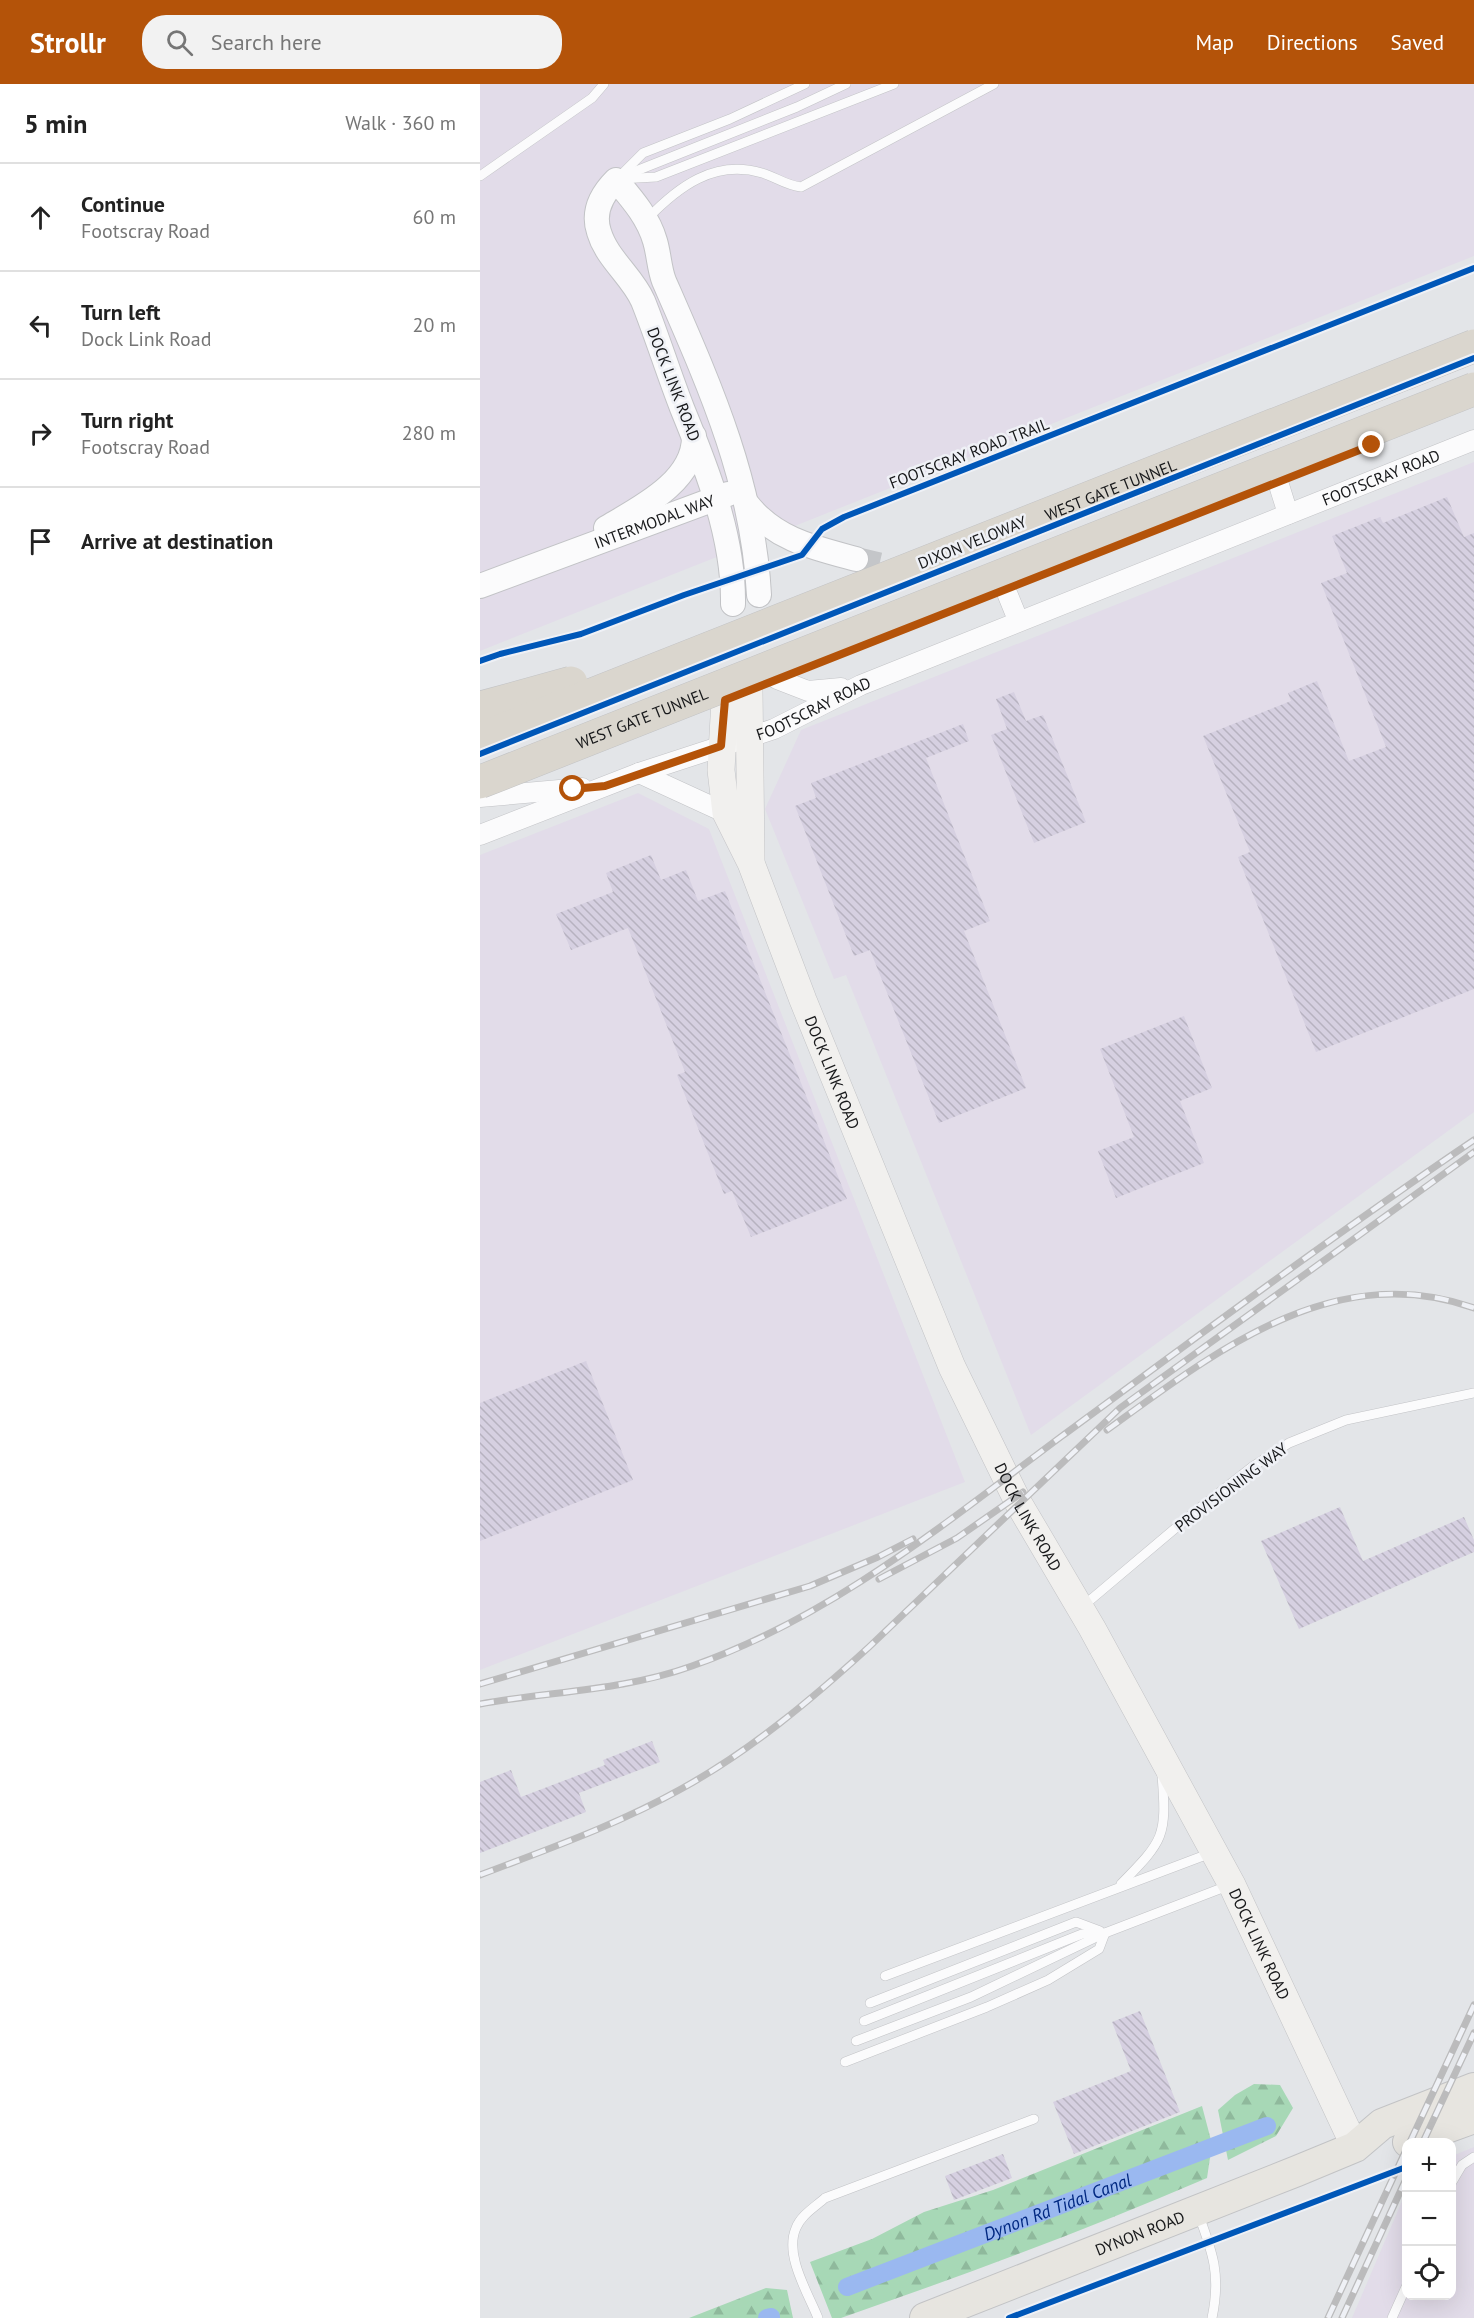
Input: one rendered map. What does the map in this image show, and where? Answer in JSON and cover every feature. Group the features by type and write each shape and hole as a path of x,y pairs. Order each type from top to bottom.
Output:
{"highway":[{"name":"WEST GATE TUNNEL","path":"480,739 1474,346"},
{"name":"WEST GATE TUNNEL","path":"480,782 1474,389"},
{"path":"480,708 714,645"}],"main road":[{"name":"FOOTSCRAY ROAD","path":"480,797 1372,445"},
{"name":"DOCK LINK ROAD","path":"750,689 748,738 752,806 751,863"},
{"name":"DOCK LINK ROAD","path":"750,689 721,746 726,813 751,863 803,1000 952,1367 1005,1478 1215,1851 1355,2147"},
{"name":"DYNON ROAD","path":"925,2318 1198,2212 1355,2147 1382,2124 1474,2088"},
{"name":"DYNON ROAD","path":"1420,2138 1474,2118"},
{"name":"DYNON ROAD","path":"1355,2147 1380,2152 1402,2145"}],"street":[{"name":"DOCK LINK ROAD","path":"733,604 732,579 715,499 694,436 642,299 609,253 599,232 598,208 603,194 616,180 647,219 656,242 661,274 716,404 746,497 755,542 759,595"},
{"name":"INTERMODAL WAY","path":"565,552 627,516 670,485 689,463 694,436"},
{"name":"FOOTSCRAY ROAD","path":"480,835 639,773 774,729 861,685 1018,620 1474,440"},
{"path":"1278,482 1288,514"},
{"name":"INTERMODAL WAY","path":"480,586 565,552 715,499 746,497"},
{"path":"746,497 767,524 792,540 856,559"},
{"path":"1005,588 1018,620"},
{"path":"750,689 798,689 818,692 861,685"},
{"path":"639,773 726,813"},
{"name":"FOOTSCRAY ROAD","path":"480,797 605,786"}],"lane":[{"path":"480,176 592,98 604,84"},
{"path":"616,180 643,153 730,120 805,84"},
{"path":"616,180 797,107 846,84"},
{"path":"616,180 656,177 894,84"},
{"path":"647,219 673,192 690,181 725,170 763,173 786,185 801,187 994,84"},
{"name":"PROVISIONING WAY","path":"1080,1608 1197,1510 1252,1467 1288,1443 1346,1420 1474,1393"},
{"path":"1119,1886 1148,1856 1161,1836 1166,1817 1160,1750"},
{"path":"885,1976 1215,1851"},
{"path":"856,2041 980,1993 1105,1933 1232,1885"},
{"path":"870,2003 1076,1922 1105,1933"},
{"path":"864,2021 1082,1934 1105,1933"},
{"path":"845,2062 1027,1990 1099,1949 1105,1933"},
{"path":"818,2318 792,2246 796,2228 806,2214 825,2198 1034,2119"},
{"path":"1456,2175 1462,2165 1474,2157"},
{"path":"1198,2212 1215,2260 1217,2277 1212,2318"},
{"path":"1392,2318 1402,2297"}],"shaded area":[{"path":"480,84 1474,84 1474,256 480,651"},
{"path":"1474,462 1474,1112 1031,1435 846,975 834,979 765,809 801,730"},
{"path":"638,793 709,829 965,1482 480,1670 480,855"},
{"path":"1474,2147 1474,2318 1352,2318 1402,2201 1402,2300 1456,2300 1456,2154"}],"green space":[{"path":"1254,2084 1280,2085 1293,2108 1276,2136 1228,2160 1218,2110 1235,2095"},
{"path":"1202,2106 1212,2144 1207,2178 979,2269 841,2318 832,2318 810,2262 872,2239 924,2212 993,2190"},
{"path":"766,2288 787,2290 793,2318 689,2318"}],"building":[{"path":"1447,497 1464,537 1474,533 1474,989 1316,1052 1238,857 1250,852 1203,736 1291,701 1288,693 1317,681 1349,761 1386,747 1321,583 1347,573 1332,536 1380,517 1383,523"},
{"path":"1014,692 1026,721 1043,715 1086,822 1034,843 991,735 1007,729 996,699"},
{"path":"963,724 969,741 926,758 990,921 964,931 1026,1088 939,1123 870,950 854,956 795,806 816,798 811,783"},
{"path":"651,855 661,880 686,870 698,901 725,891 847,1199 751,1237 732,1191 724,1194 677,1075 685,1072 628,928 571,950 556,914 613,892 606,873"},
{"path":"1184,1016 1212,1088 1180,1101 1204,1163 1116,1198 1098,1151 1134,1137 1100,1049"},
{"path":"586,1361 633,1480 480,1541 480,1403"},
{"path":"1340,1507 1363,1561 1464,1517 1474,1540 1474,1552 1299,1629 1261,1541"},
{"path":"652,1741 660,1762 579,1793 586,1812 480,1853 480,1782 511,1770 521,1797 605,1765 603,1760"},
{"path":"1140,2011 1180,2112 1074,2154 1053,2102 1131,2071 1112,2022"},
{"path":"1003,2154 1012,2178 954,2200 945,2176"}],"waterway":[{"name":"Dynon Rd Tidal Canal","path":"847,2287 1267,2126"},
{"name":"Dynon Rd Tidal Canal","path":"767,2318 771,2317"}],"tunnel":[{"path":"856,559 891,567"}],"railway":[{"path":"480,1704 613,1686 666,1674 743,1646 840,1595 930,1534 1266,1286 1474,1140"},
{"path":"480,1875 582,1836 657,1802 707,1774 756,1741 825,1686 869,1647 1120,1408 1474,1152"},
{"path":"1107,1430 1190,1371 1234,1344 1278,1321 1325,1304 1373,1295 1422,1296 1474,1308"},
{"path":"879,1579 957,1538 1023,1492"},
{"path":"480,1684 810,1586 878,1557 913,1539"},
{"path":"1412,2138 1474,2005"},
{"path":"1425,2138 1474,2033"},
{"path":"1328,2318 1402,2159"},
{"path":"1342,2318 1402,2188"}],"cycle path":[{"name":"FOOTSCRAY ROAD TRAIL","path":"480,661 581,634 684,595 802,555 822,529 844,517 1474,268"},
{"name":"DIXON VELOWAY","path":"480,754 1474,358"},
{"path":"1009,2318 1402,2169"}],"route":[{"path":"573,789 605,786 721,746 725,700 1372,445"}]}
